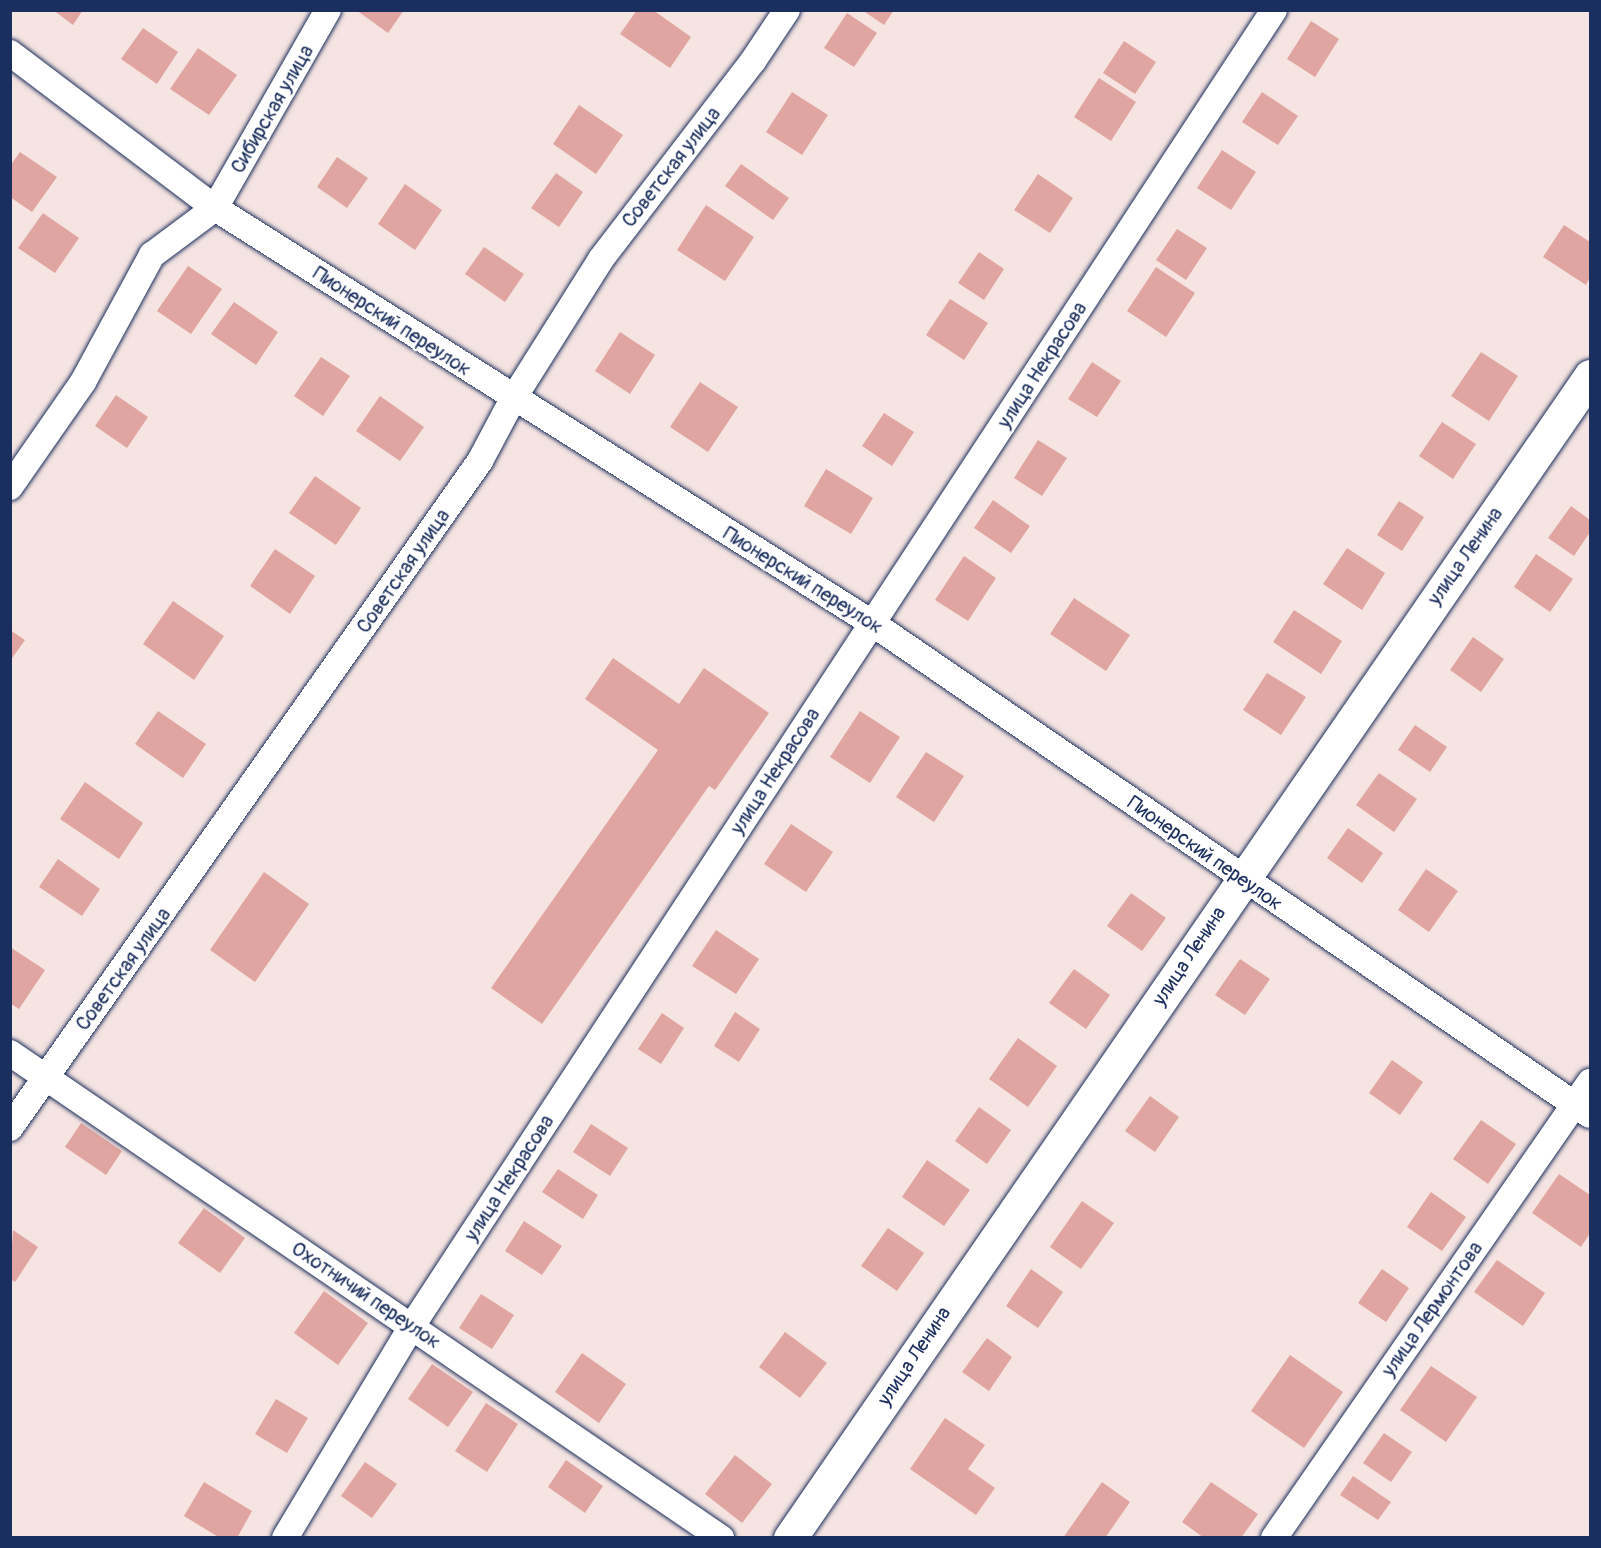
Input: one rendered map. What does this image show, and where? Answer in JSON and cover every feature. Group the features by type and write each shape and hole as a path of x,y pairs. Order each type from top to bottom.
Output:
{"main road":[{"name":"улица Ленина","path":"790,1538 1241,879 1590,376"}],"street":[{"name":"Сибирская улица","path":"216,208 328,10"},
{"name":"Советская улица","path":"10,1128 480,460 513,399 601,259 753,61 787,10"},
{"name":"улица Некрасова","path":"285,1538 411,1326 1274,10"},
{"name":"Пионерский переулок","path":"10,53 216,208 513,399 872,623 1241,879 1582,1110"},
{"path":"10,487 83,382 152,255 216,208"},
{"name":"Охотничий переулок","path":"10,1053 721,1538"},
{"name":"улица Лермонтова","path":"1274,1538 1582,1110 1590,1082"}],"building":[{"path":"53,10 83,10 73,25"},
{"path":"356,10 404,10 388,33"},
{"path":"637,10 653,10 691,37 670,68 620,34"},
{"path":"862,10 894,10 884,25"},
{"path":"847,13 877,33 854,67 824,48"},
{"path":"1311,21 1339,39 1315,77 1287,59"},
{"path":"143,28 178,52 157,84 121,59"},
{"path":"1124,41 1156,62 1135,94 1103,73"},
{"path":"198,48 237,75 209,115 170,89"},
{"path":"1099,78 1136,102 1111,141 1074,117"},
{"path":"792,92 828,115 802,155 766,132"},
{"path":"1262,92 1298,116 1278,145 1242,122"},
{"path":"579,105 623,135 596,174 553,144"},
{"path":"1222,150 1256,172 1231,210 1197,188"},
{"path":"20,152 57,177 32,212 10,197 10,166"},
{"path":"337,157 368,178 347,208 317,187"},
{"path":"741,164 789,198 773,220 725,186"},
{"path":"556,173 583,192 559,227 531,208"},
{"path":"1038,174 1073,198 1050,233 1014,210"},
{"path":"405,184 442,210 415,250 378,224"},
{"path":"706,205 754,237 725,281 677,250"},
{"path":"43,213 79,238 55,273 18,248"},
{"path":"1564,225 1590,242 1590,277 1586,285 1543,257"},
{"path":"1177,229 1207,248 1186,280 1156,260"},
{"path":"484,247 524,274 505,302 465,274"},
{"path":"979,252 1004,269 984,300 958,283"},
{"path":"188,266 222,289 191,334 157,311"},
{"path":"1156,267 1195,293 1166,337 1127,311"},
{"path":"950,299 988,323 964,360 926,335"},
{"path":"234,302 278,332 256,365 211,334"},
{"path":"620,332 655,355 630,394 595,371"},
{"path":"1481,352 1518,376 1489,421 1451,396"},
{"path":"321,357 350,376 323,416 294,396"},
{"path":"1092,362 1121,381 1097,417 1068,399"},
{"path":"700,382 738,407 708,452 670,427"},
{"path":"116,395 148,417 127,448 95,426"},
{"path":"380,396 424,427 400,461 356,431"},
{"path":"884,413 914,432 892,466 862,446"},
{"path":"1442,422 1476,444 1453,479 1419,456"},
{"path":"1038,440 1067,458 1042,496 1014,478"},
{"path":"826,469 873,498 851,534 804,506"},
{"path":"315,476 361,508 336,545 289,513"},
{"path":"993,500 1030,526 1011,553 974,528"},
{"path":"1399,501 1424,517 1402,551 1377,535"},
{"path":"1571,506 1590,520 1590,532 1574,556 1548,538"},
{"path":"1347,548 1385,573 1362,610 1323,584"},
{"path":"275,549 315,576 290,614 250,586"},
{"path":"1536,554 1573,579 1550,612 1514,587"},
{"path":"964,556 996,578 968,621 935,600"},
{"path":"1074,598 1130,635 1106,671 1050,634"},
{"path":"173,601 224,636 194,680 143,644"},
{"path":"1294,610 1342,641 1321,674 1273,642"},
{"path":"10,630 25,640 10,661"},
{"path":"1473,637 1504,659 1481,692 1450,670"},
{"path":"613,658 679,704 704,668 769,713 715,790 709,786 542,1024 491,988 658,750 585,699"},
{"path":"1267,673 1306,697 1281,735 1243,710"},
{"path":"158,711 206,744 183,778 135,744"},
{"path":"860,711 900,737 870,783 830,757"},
{"path":"1415,725 1447,747 1430,772 1398,750"},
{"path":"926,752 964,776 934,822 896,797"},
{"path":"1379,773 1417,799 1394,832 1356,805"},
{"path":"85,782 143,823 119,859 60,819"},
{"path":"791,824 833,852 806,892 764,864"},
{"path":"1348,828 1383,853 1362,883 1327,858"},
{"path":"58,859 100,889 82,916 39,887"},
{"path":"1426,869 1458,891 1429,932 1398,910"},
{"path":"264,872 309,904 255,982 210,950"},
{"path":"1131,893 1166,918 1142,951 1107,926"},
{"path":"716,930 759,959 736,994 692,966"},
{"path":"10,947 45,970 19,1009 10,1003"},
{"path":"1240,959 1270,979 1245,1015 1215,995"},
{"path":"1074,969 1110,995 1086,1029 1049,1003"},
{"path":"735,1012 760,1029 739,1062 714,1046"},
{"path":"662,1013 684,1028 661,1064 638,1049"},
{"path":"1018,1038 1057,1066 1028,1107 989,1079"},
{"path":"1392,1060 1423,1082 1400,1115 1369,1093"},
{"path":"1150,1096 1179,1117 1155,1152 1125,1131"},
{"path":"979,1107 1011,1130 987,1164 955,1141"},
{"path":"1481,1120 1516,1144 1488,1184 1453,1159"},
{"path":"81,1123 122,1151 106,1175 65,1147"},
{"path":"591,1124 628,1148 610,1176 573,1152"},
{"path":"927,1160 970,1190 944,1226 902,1197"},
{"path":"558,1169 598,1195 583,1219 542,1192"},
{"path":"1559,1174 1590,1195 1590,1233 1581,1247 1532,1213"},
{"path":"1431,1192 1466,1217 1442,1251 1407,1227"},
{"path":"1082,1201 1114,1223 1081,1269 1050,1247"},
{"path":"204,1208 245,1238 220,1273 178,1243"},
{"path":"524,1221 562,1246 542,1275 505,1251"},
{"path":"888,1228 924,1253 897,1291 861,1266"},
{"path":"13,1230 38,1247 15,1282 10,1279"},
{"path":"1497,1260 1545,1293 1523,1326 1474,1292"},
{"path":"1031,1269 1063,1292 1038,1328 1006,1306"},
{"path":"1382,1269 1409,1288 1386,1322 1358,1303"},
{"path":"324,1291 368,1323 338,1365 294,1333"},
{"path":"481,1294 514,1315 492,1349 459,1328"},
{"path":"785,1332 827,1363 800,1398 759,1367"},
{"path":"987,1338 1012,1357 989,1391 962,1372"},
{"path":"582,1353 626,1384 599,1423 555,1392"},
{"path":"1290,1355 1343,1392 1304,1448 1251,1411"},
{"path":"432,1364 473,1392 448,1427 408,1399"},
{"path":"1431,1366 1477,1397 1446,1442 1400,1410"},
{"path":"276,1399 308,1418 287,1453 255,1434"},
{"path":"486,1403 518,1424 487,1472 455,1451"},
{"path":"945,1418 985,1445 968,1469 995,1488 976,1515 910,1469"},
{"path":"1384,1433 1412,1452 1391,1482 1363,1463"},
{"path":"735,1455 772,1484 742,1523 705,1494"},
{"path":"566,1460 603,1486 585,1513 548,1487"},
{"path":"365,1462 397,1484 372,1518 341,1496"},
{"path":"1353,1476 1391,1502 1378,1520 1340,1495"},
{"path":"204,1482 252,1511 237,1538 220,1538 184,1516"},
{"path":"1102,1482 1130,1502 1105,1538 1063,1538"},
{"path":"1211,1482 1258,1514 1241,1538 1204,1538 1182,1522"}]}
